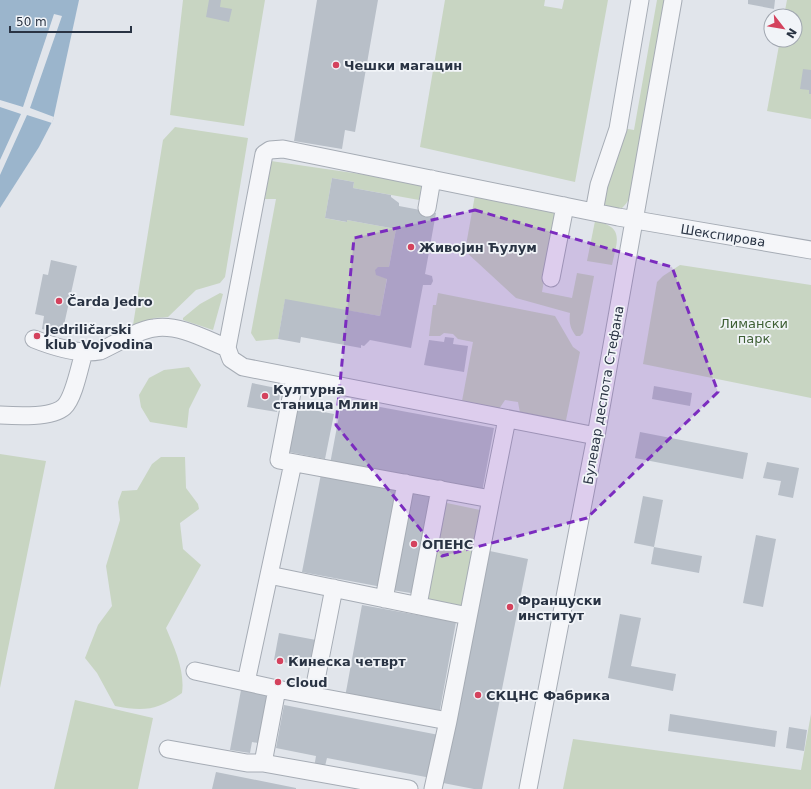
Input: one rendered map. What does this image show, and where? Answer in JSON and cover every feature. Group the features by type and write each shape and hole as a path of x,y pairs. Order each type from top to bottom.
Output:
{"street":[{"path":"594,212 599,185 618,129 640,0"},
{"name":"Булевар деспота Стефана","path":"528,789 596,436 673,0"},
{"name":"Шекспирова","path":"227,348 264,154 270,150 282,149 635,220 811,250"},
{"path":"427,208 432,178"},
{"path":"551,278 565,206"},
{"path":"34,339 49,345 84,352 100,351 154,328 178,330 227,348 231,359 243,368 596,436"},
{"path":"0,415 23,416 56,412 65,406 72,392 84,352"},
{"path":"295,377 279,460 491,498"},
{"path":"433,789 448,721 507,419"},
{"path":"246,682 293,463"},
{"path":"384,599 406,483"},
{"path":"418,606 440,489"},
{"path":"269,575 468,616"},
{"path":"313,695 334,588"},
{"path":"195,671 277,689 448,721"},
{"path":"263,763 277,689"},
{"path":"168,749 247,764 263,763 409,789"}],"highlighted area":[{"path":"475,210 672,267 718,392 587,518 442,556 336,425 354,238"}],"green space":[{"path":"183,0 265,0 244,126 170,115"},
{"path":"445,0 545,0 544,6 562,9 564,0 608,0 575,182 420,147"},
{"path":"657,0 666,0 629,199 623,207 614,210 603,202 622,128 634,130"},
{"path":"787,0 811,0 811,119 767,111 779,48 803,48 803,8 786,8"},
{"path":"175,127 248,138 225,277 220,283 196,290 168,317 154,318 137,327 133,325 163,140"},
{"path":"271,161 422,183 419,200 353,188 354,182 332,178 325,218 346,222 347,220 396,229 380,316 285,300 278,339 256,341 251,333 276,199 265,199"},
{"path":"475,195 556,211 542,292 572,298 577,273 594,276 583,333 580,336 576,336 571,328 570,313 516,298 465,251"},
{"path":"595,221 611,227 617,236 616,249 612,265 587,261"},
{"name":"Лимански парк","path":"680,265 811,285 811,398 643,364 657,282 663,276"},
{"path":"220,293 223,294 213,330 183,320 183,318 200,304"},
{"path":"438,293 555,316 573,347 580,352 565,425 520,413 518,402 505,400 499,409 462,401 473,342 458,339 453,334 444,333 440,336 429,336 433,305 436,305"},
{"path":"189,367 201,385 189,409 187,428 150,422 141,407 139,395 149,378 164,370"},
{"path":"0,454 46,461 0,688"},
{"path":"161,457 185,457 186,488 198,504 199,509 180,523 183,549 201,565 166,628 181,668 183,685 182,693 158,706 143,709 125,708 115,706 97,673 85,658 98,625 112,606 106,566 120,520 118,502 122,491 137,490 152,464"},
{"path":"442,502 480,510 466,612 422,605"},
{"path":"75,700 153,718 138,789 54,789"},
{"path":"811,714 811,789 563,789 573,739 801,770"}],"water":[{"path":"0,0 79,0 53,120 39,147 0,208"}],"pier":[{"path":"54,14 62,16 30,108 54,117 52,123 27,115 0,175 0,160 21,114 0,107 0,100 23,107"}],"building":[{"path":"209,0 221,0 220,7 232,9 229,22 206,17"},
{"name":"Чешки магацин","path":"317,0 378,0 355,132 345,130 342,149 294,141"},
{"path":"748,0 775,0 774,8 748,4"},
{"path":"803,69 811,70 811,94 809,94 809,90 800,89"},
{"name":"Живојин Ћулум","path":"332,178 354,182 353,188 391,195 391,197 399,203 399,206 436,213 425,274 432,276 433,281 431,285 423,285 411,348 370,340 364,346 361,345 361,348 301,337 300,343 278,339 285,299 380,316 387,279 376,275 375,270 378,267 389,267 396,229 347,220 347,222 325,218"},
{"path":"51,260 77,266 62,334 42,329 44,316 35,314 43,274 48,275"},
{"path":"445,337 454,338 453,344 468,346 464,372 424,365 429,340 444,342"},
{"path":"252,383 281,389 277,412 247,407"},
{"path":"654,386 692,393 690,406 652,399"},
{"path":"342,400 494,428 482,492 330,464"},
{"path":"297,407 334,414 325,459 289,452"},
{"path":"640,432 748,453 743,479 635,458"},
{"path":"767,462 799,468 793,498 778,495 781,481 763,478"},
{"path":"321,474 400,489 382,587 302,572"},
{"name":"ОПЕНС","path":"410,493 435,498 417,594 392,590"},
{"path":"643,496 663,500 654,547 634,543"},
{"path":"756,535 776,539 763,607 743,603"},
{"path":"654,547 702,556 699,573 651,564"},
{"name":"СКЦНС Фабрика","path":"485,550 528,559 482,789 474,789 438,782"},
{"path":"362,605 456,622 439,715 345,697"},
{"path":"620,614 641,618 631,666 676,674 673,691 608,678"},
{"path":"279,633 316,640 311,668 274,660"},
{"path":"241,690 267,695 258,743 252,742 250,753 230,750"},
{"path":"284,705 439,735 431,778 327,758 324,770 314,768 316,756 276,748"},
{"path":"670,714 777,731 775,747 668,731"},
{"path":"789,727 807,730 804,751 786,748"},
{"path":"216,772 296,788 296,789 212,789"}],"place":[{"name":"Чешки магацин","path":"336,65"},
{"name":"Живојин Ћулум","path":"411,247"},
{"name":"Čarda Jedro","path":"59,301"},
{"name":"Jedriličarski klub Vojvodina","path":"37,336"},
{"name":"Културна станица Млин","path":"265,396"},
{"name":"ОПЕНС","path":"414,544"},
{"name":"Француски институт","path":"510,607"},
{"name":"Кинеска четврт","path":"280,661"},
{"name":"Cloud","path":"278,682"},
{"name":"СКЦНС Фабрика","path":"478,695"}]}
